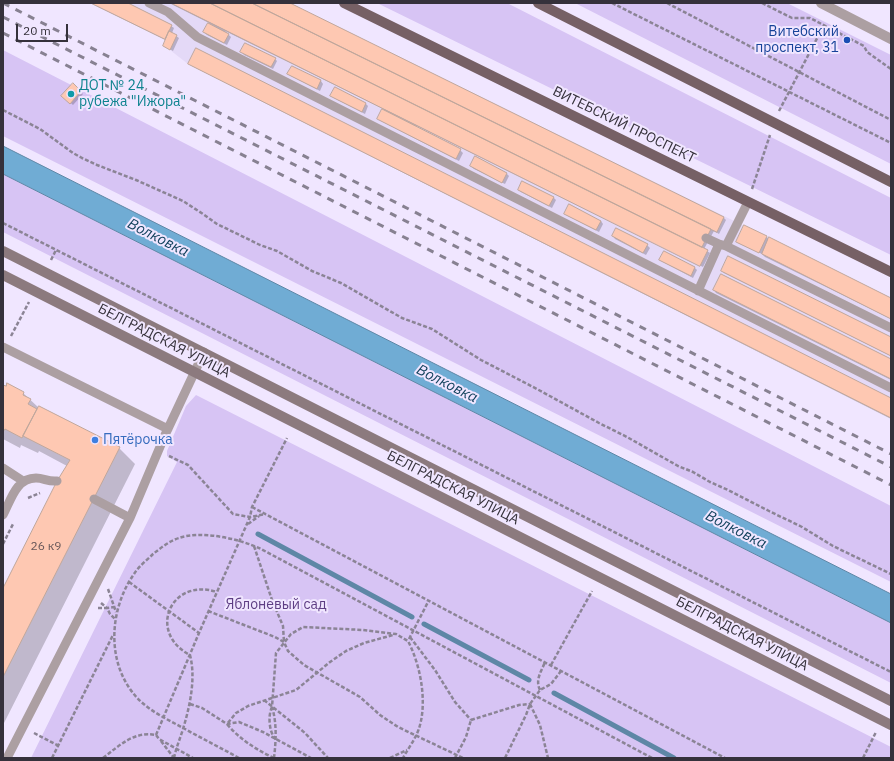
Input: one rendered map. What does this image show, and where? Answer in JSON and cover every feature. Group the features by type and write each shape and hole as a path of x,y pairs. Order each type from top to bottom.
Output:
{"main road":[{"name":"ВИТЕБСКИЙ ПРОСПЕКТ","path":"344,3 891,272"},
{"path":"538,3 891,182"}],"street":[{"path":"821,3 891,38"},
{"name":"БЕЛГРАДСКАЯ УЛИЦА","path":"3,251 891,701"},
{"name":"БЕЛГРАДСКАЯ УЛИЦА","path":"3,275 891,725"}],"lane":[{"path":"149,3 168,12 196,37 891,388"},
{"path":"698,291 748,202"},
{"path":"706,238 891,328"},
{"path":"4,347 168,429"},
{"path":"7,758 130,518 168,429 204,352"},
{"path":"3,468 23,481"},
{"path":"3,515 17,487 23,481 37,478 50,482 57,481"},
{"path":"94,499 130,518"}],"path":[{"path":"612,3 891,143"},
{"path":"667,3 891,120"},
{"path":"762,3 792,18 810,18 830,28 864,46 867,52 891,69"},
{"path":"3,110 29,123 73,153 92,163 141,182 183,201 217,224 358,292 402,318 432,329 481,360 627,437 678,466 694,472 710,482 802,526 833,546 891,574"},
{"path":"3,223 891,672"},
{"path":"50,261 56,250"},
{"path":"4,347 29,302"},
{"path":"156,735 208,611 250,517 252,507 287,438"},
{"path":"159,451 188,465 233,514 250,517 266,514"},
{"path":"24,501 30,496 44,492"},
{"path":"252,507 551,665 719,757 725,758"},
{"path":"246,525 253,519 266,514"},
{"path":"3,544 14,522"},
{"path":"239,758 163,718 144,705 133,694 121,673 114,635 118,606 134,573 159,550 177,538 186,536 200,536 240,540 254,546 652,758"},
{"path":"254,546 272,600 283,626 284,642 288,651 316,673 353,692 390,722 456,757 463,758"},
{"path":"101,574 117,613"},
{"path":"129,582 199,633"},
{"path":"174,758 190,704 193,667 190,655 178,648 170,637 167,619 169,611 174,602 189,591 203,589 217,592"},
{"path":"551,665 592,591"},
{"path":"96,599 107,608 115,619"},
{"path":"403,758 416,737 421,720 422,702 418,663 409,639 429,600"},
{"path":"83,609 118,606"},
{"path":"208,611 275,636 284,642"},
{"path":"190,704 202,708 227,724 233,731 246,741 275,758 274,714 272,707 276,653 291,634 303,627 363,630 396,634 409,639 435,670 455,702 471,720"},
{"path":"227,724 241,709 296,690 330,662 355,647 396,634"},
{"path":"52,758 114,635"},
{"path":"540,690 537,685 537,680 545,662"},
{"path":"505,758 530,704 540,690 551,684 561,671"},
{"path":"264,700 305,733 328,758"},
{"path":"471,720 519,705 530,704"},
{"path":"530,704 540,725 548,758"},
{"path":"456,757 466,737 471,720"},
{"path":"227,724 239,722 275,738 311,758"},
{"path":"23,727 58,746"},
{"path":"103,758 121,744 137,735 148,733 156,735 174,758"},
{"path":"863,758 874,735"},
{"path":"159,739 193,758"},
{"path":"390,758 408,750"}],"shaded area":[{"path":"91,3 290,3 891,298 891,418 188,64 163,46 165,39"}],"green space":[{"path":"377,3 507,3 891,198 891,255"},
{"path":"575,3 787,3 891,55 891,164"},
{"path":"3,50 891,506 891,582 3,136"},
{"path":"3,174 891,623 891,683 3,232"},
{"name":"Яблоневый сад","path":"196,395 891,747 891,758 31,758 177,462 167,456 167,451 186,406"}],"water":[{"name":"Волковка","path":"3,146 891,594 891,623 3,174"}],"building":[{"path":"91,3 128,3 172,25 165,39"},
{"path":"171,3 210,3 708,250 700,266"},
{"path":"210,3 252,3 711,229 702,247"},
{"path":"252,3 290,3 724,217 717,232"},
{"path":"208,23 229,34 224,43 203,32"},
{"path":"169,31 177,35 170,50 163,46"},
{"path":"245,43 276,58 271,67 240,52"},
{"path":"196,48 891,398 891,418 188,64"},
{"path":"292,66 321,80 317,89 287,74"},
{"name":"ДОТ № 24 рубежа \"Ижора\"","path":"73,83 81,91 70,104 61,96"},
{"path":"335,87 366,103 362,112 330,96"},
{"path":"382,109 461,149 456,159 377,119"},
{"path":"475,156 507,173 502,183 470,166"},
{"path":"522,181 554,197 549,206 518,190"},
{"path":"569,204 601,221 596,230 564,214"},
{"path":"744,225 767,236 759,253 736,242"},
{"path":"616,228 648,244 643,253 612,236"},
{"path":"769,237 891,298 891,319 762,254"},
{"path":"664,251 695,267 691,276 659,260"},
{"path":"728,256 891,337 891,356 721,271"},
{"path":"721,274 891,359 891,379 713,290"},
{"path":"7,383 24,392 23,395 31,399 28,404 37,409 22,438 5,429 3,432 3,385 6,386"},
{"path":"39,406 120,447 3,677 3,588 57,481 70,460 23,436"}],"waterway":[{"path":"258,534 412,617"},
{"path":"424,624 529,680"},
{"path":"554,693 674,758"}],"railway":[{"path":"3,3 891,454"},
{"path":"3,17 891,467"},
{"path":"3,33 891,485"}],"place":[{"name":"Витебский проспект, 31","path":"847,40"},
{"name":"ДОТ № 24 рубежа \"Ижора\"","path":"71,94"},
{"name":"Пятёрочка","path":"95,440"}]}
